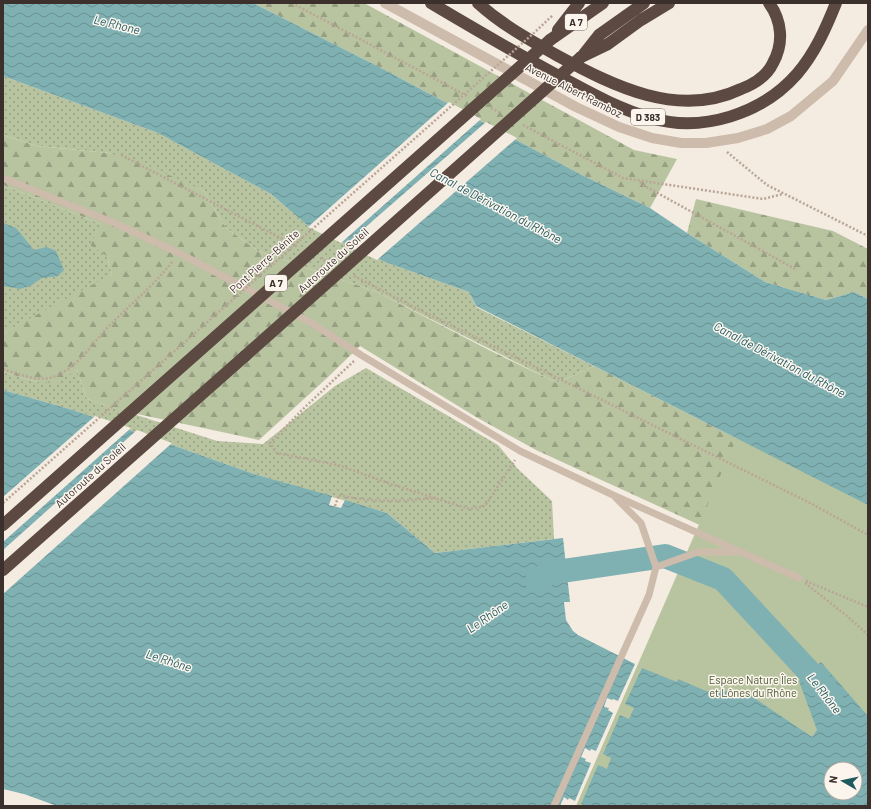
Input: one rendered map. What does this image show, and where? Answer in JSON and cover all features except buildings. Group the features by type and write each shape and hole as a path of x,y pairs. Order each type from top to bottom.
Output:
{"highway":[{"name":"D 383","path":"431,3 492,40 622,107 663,121 692,123 717,120 741,113 760,104 778,92 798,73 813,51 821,38 836,3"},
{"path":"478,3 501,23 520,35 590,73 643,95 679,101 702,100 732,93 750,85 768,71 778,54 780,36 778,21 769,3"},
{"path":"550,40 579,3"},
{"name":"Autoroute du Soleil","path":"3,525 550,40 603,3"},
{"name":"Autoroute du Soleil","path":"3,570 582,57 599,35 644,3"},
{"path":"582,57 608,44 641,20 669,3"}],"street":[{"name":"Avenue Albert Ramboz","path":"384,3 576,107 619,127 652,138 681,143 716,142 738,138 766,129 791,116 833,81 868,30"}],"lane":[{"path":"3,178 106,220 179,253 310,322 361,355 520,451 799,578"},
{"path":"554,806 649,595 656,567 641,523 613,494"},
{"path":"656,567 698,552 739,552"}],"path":[{"path":"292,3 475,100"},
{"name":"Pont Pierre-Bénite","path":"3,503 557,11"},
{"path":"489,107 503,115"},
{"path":"517,122 623,178 763,199 783,194"},
{"path":"716,142 767,185 868,236"},
{"path":"121,155 303,250"},
{"path":"640,181 643,185 797,270"},
{"path":"3,369 34,379 53,378 70,369 111,324 159,279 179,253"},
{"path":"317,257 331,264"},
{"path":"352,275 812,504 868,535"},
{"path":"361,355 305,407 270,443 277,453 338,465 469,509 485,506 520,451"},
{"path":"335,506 339,495 398,501 438,498"},
{"path":"799,578 868,607"},
{"path":"799,578 847,616 868,635"}],"green space":[{"path":"253,3 364,3 634,150 677,159 650,208 582,175 383,69"},
{"path":"3,76 158,133 271,194 307,225 385,262 469,292 476,307 594,366 557,383 377,292 258,251 226,228 204,191 109,153 37,146 3,135"},
{"path":"3,135 37,146 109,153 149,166 204,191 226,228 258,251 377,292 489,350 557,383 594,366 848,495 802,572 536,450 476,417 360,346 259,440 123,411 87,399 77,370 55,383 37,382 3,372 3,333 112,274 107,256 90,245 101,224 3,185"},
{"path":"3,185 101,224 112,274 92,287 3,333"},
{"path":"696,199 833,231 868,249 868,299 854,292 826,300 765,282 687,233"},
{"name":"Espace Nature Îles et Lônes du Rhône","path":"773,355 868,405 868,806 576,806"},
{"path":"366,368 498,445 518,469 552,501 554,539 435,553 387,513 254,474 73,410 3,390 3,372 37,382 77,370 87,399 217,441 263,444 335,386"}],"water":[{"path":"3,3 253,3 383,69 582,175 650,208 765,282 826,300 854,292 868,299 868,505 476,306 469,292 385,262 307,225 271,194 158,133 3,76"},
{"path":"3,223 16,228 34,250 47,247 56,251 64,270 58,276 42,278 30,286 20,289 3,286"},
{"path":"3,390 73,410 254,474 332,496 329,505 341,508 345,500 387,513 435,553 563,538 570,602 564,602 566,620 573,631 578,635 635,664 618,701 607,698 604,707 609,708 608,710 613,713 596,751 591,749 590,751 585,748 581,757 586,759 585,761 591,763 575,801 569,798 568,800 564,797 560,806 57,806 24,794 3,789"},
{"path":"821,662 868,716 868,806 587,806 581,804 598,765 607,769 611,758 603,754 620,715 629,719 634,708 625,704 642,668 677,682 678,679 706,691 744,691 812,737 817,730 799,681"}],"pier":[{"path":"449,102 481,119 341,243 308,227"},
{"path":"486,122 517,138 377,260 345,245"},
{"path":"95,416 131,428 3,542 3,497"},
{"path":"137,430 172,443 3,594 3,550"}],"waterway":[{"name":"Le Rhône","path":"537,581 549,573 665,556 723,579 831,697"}],"water label":[{"name":"Le Rhone","path":"117,24"},
{"name":"Canal de Dérivation du Rhône","path":"496,205"},
{"name":"Canal de Dérivation du Rhône","path":"780,359"}]}
